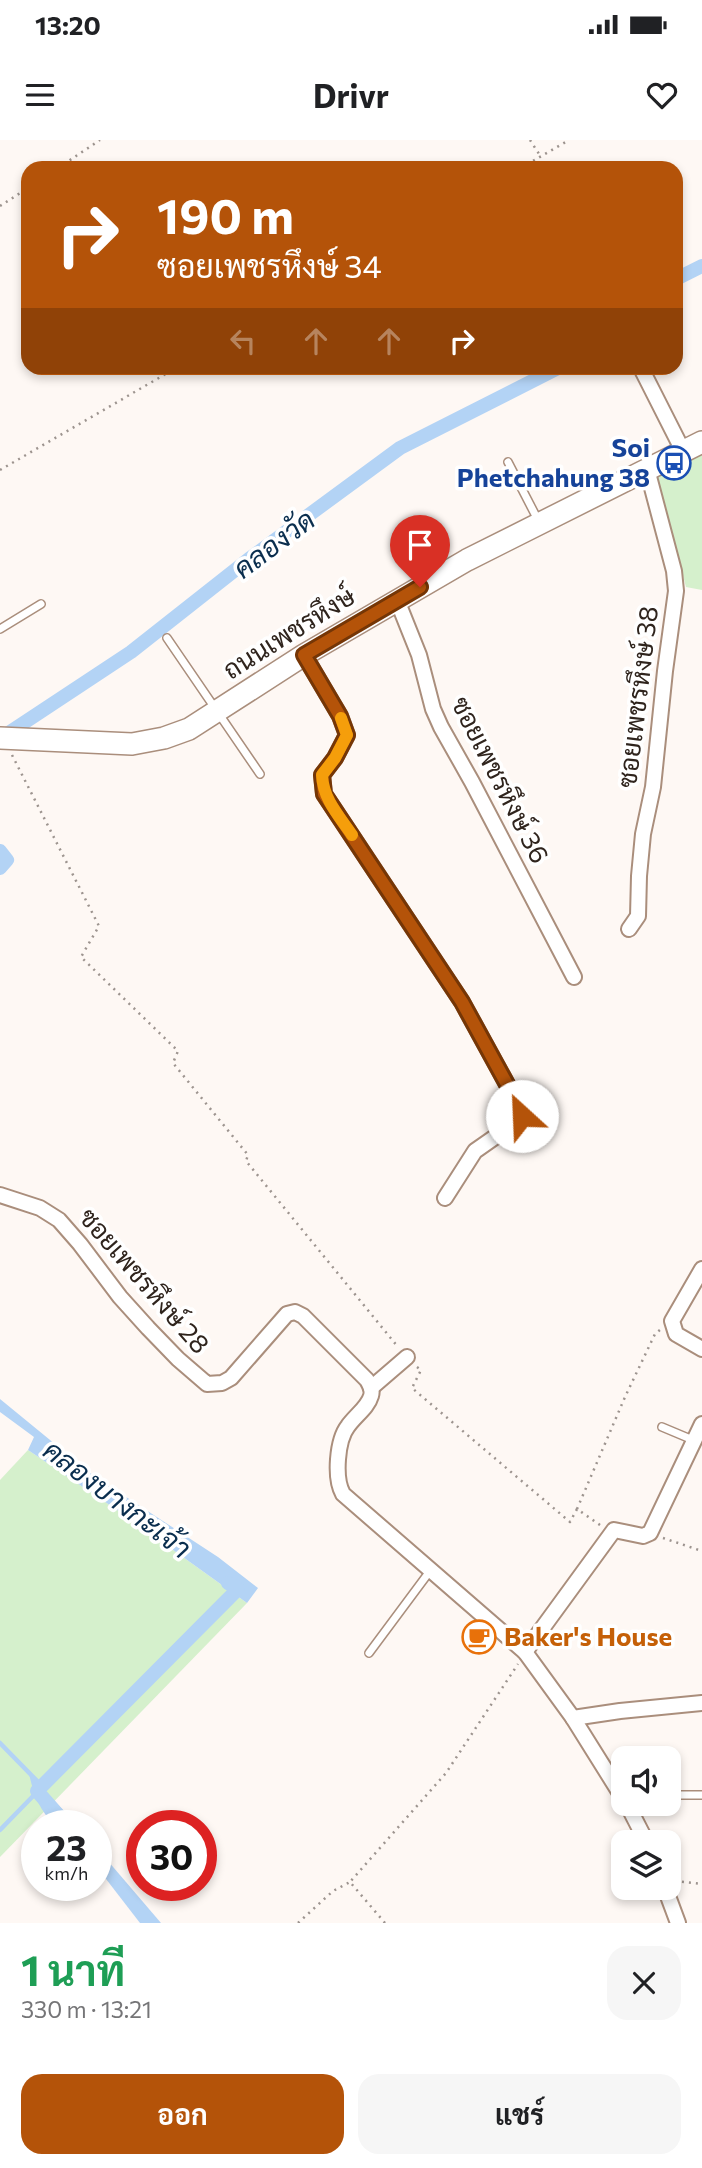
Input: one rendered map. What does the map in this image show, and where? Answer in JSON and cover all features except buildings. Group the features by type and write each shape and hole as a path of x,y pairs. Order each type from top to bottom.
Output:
{"main road":[{"name":"ถนนเพชรหึงษ์","path":"2,738 132,744 164,738 189,729 304,655 397,600 540,523 693,447"}],"street":[{"path":"646,375 693,447"},
{"name":"ซอยเพชรหึงษ์ 38","path":"628,929 638,916 643,834 653,788 676,591 674,571 647,469"},
{"name":"ซอยเพชรหึงษ์ 36","path":"397,600 419,655 433,709 441,727 574,977"},
{"path":"304,655 340,716 347,735 322,775 324,794 462,1002 520,1108 522,1116 518,1121 475,1151 445,1198"},
{"name":"ซอยเพชรหึงษ์ 28","path":"0,1195 40,1208 59,1220 120,1297 184,1366 207,1384 222,1383 231,1378 287,1314 295,1312 303,1316 367,1380 371,1388"},
{"path":"702,1269 672,1321 676,1334 702,1349"},
{"path":"407,1357 371,1388 367,1403 343,1434 338,1486 342,1494 370,1520 526,1652 611,1778"},
{"path":"526,1652 612,1532 617,1530 643,1536 650,1533 702,1424"},
{"path":"573,1718 702,1703"},
{"path":"669,1900 678,1923"}],"lane":[{"path":"508,462 540,523"},
{"path":"0,629 41,604"},
{"path":"167,638 260,774"},
{"path":"662,1427 693,1440"},
{"path":"369,1653 430,1571"},
{"path":"681,1795 702,1795"}],"path":[{"path":"68,161 100,140"},
{"path":"530,140 541,157"},
{"path":"534,161 569,140"},
{"path":"0,206 21,192"},
{"path":"0,470 164,375"},
{"path":"2,738 99,926 81,957 178,1051 173,1063 248,1155 246,1161 325,1260 421,1370 412,1388 570,1522 655,1334 672,1321"},
{"path":"576,1509 612,1532"},
{"path":"650,1533 702,1551"},
{"path":"298,1923 333,1891 350,1882 446,1773 526,1652"},
{"path":"350,1882 385,1923"},
{"path":"681,1882 702,1884"}],"green space":[{"path":"702,455 702,590 686,587 657,474"},
{"path":"28,1450 247,1603 46,1810 21,1810 21,1835 0,1857 0,1480"}],"water":[{"name":"คลองบางกะเจ้า","path":"0,1399 94,1476 218,1557 258,1588 247,1603 28,1450 34,1437 0,1412"},
{"path":"29,1774 63,1810 43,1810"},
{"path":"112,1866 126,1882 126,1901 142,1901 161,1923 140,1923 112,1887"}],"waterway":[{"name":"คลองวัด","path":"683,276 702,266"},
{"name":"คลองวัด","path":"1,738 131,652 249,559 400,448 544,375"},
{"name":"คลองวัด","path":"0,851 7,860 0,868"},
{"path":"54,1810 37,1791 238,1589 228,1583"},
{"path":"0,1743 42,1786"},
{"path":"0,1830 37,1792"}],"slow traffic":[{"path":"341,718 347,735 322,775 322,784 324,794 352,835"}],"place":[{"name":"Soi Phetchahung 38","path":"674,463"},
{"name":"Baker's House","path":"479,1637"}],"route":[{"path":"420,587 304,655 340,716 347,735 322,775 322,784 324,794 462,1002 522,1116"}]}
